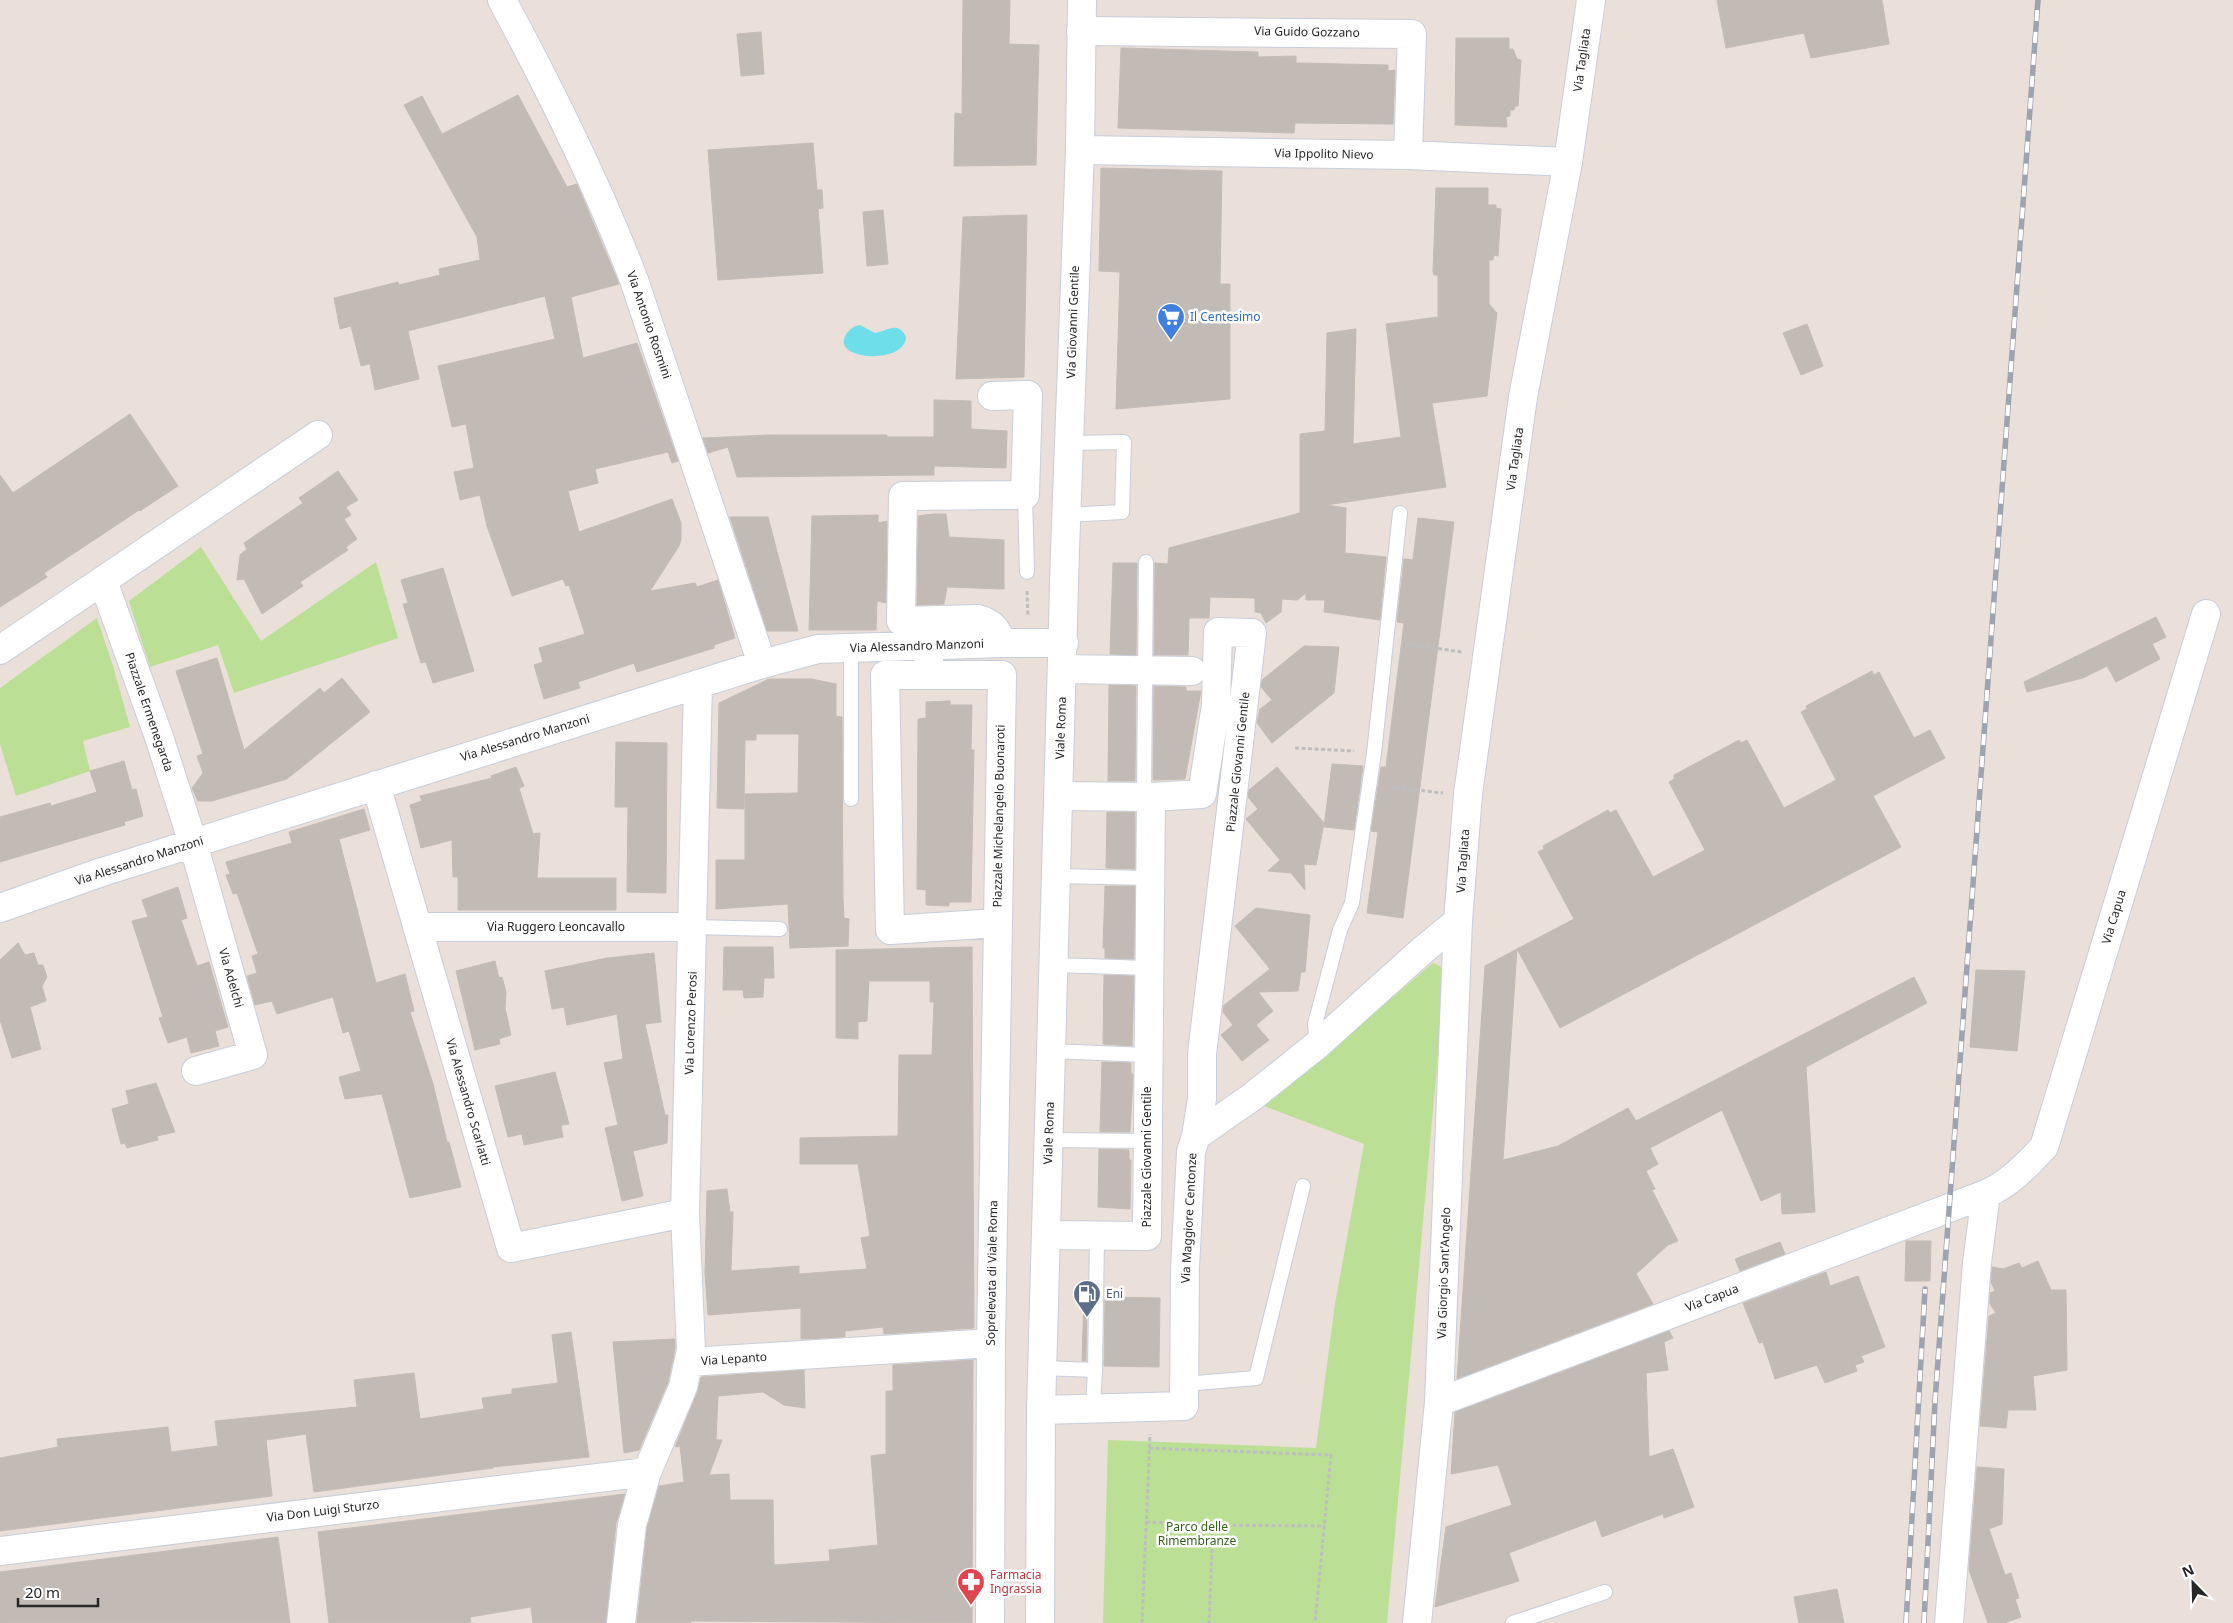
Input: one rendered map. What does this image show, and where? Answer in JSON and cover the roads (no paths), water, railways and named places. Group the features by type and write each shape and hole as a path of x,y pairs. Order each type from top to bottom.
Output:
{"street":[{"name":"Via Antonio Rosmini","path":"502,0 539,69 625,254 762,664"},
{"name":"Via Giovanni Gentile","path":"1063,656 1080,150 1082,0"},
{"name":"Via Tagliata","path":"1458,921 1468,794 1522,404 1568,162 1591,0"},
{"name":"Via Guido Gozzano","path":"1081,31 1412,34 1408,155"},
{"name":"Via Ippolito Nievo","path":"1080,150 1408,155 1568,162"},
{"path":"992,396 1028,395 1025,495 902,496 901,621 978,620 989,622 998,632 1015,643"},
{"path":"0,650 318,435"},
{"name":"Piazzale Ermenegarda","path":"103,581 159,737 194,844"},
{"name":"Via Capua","path":"1439,1402 1986,1194 1998,1189 2025,1167 2044,1147 2206,614"},
{"name":"Piazzale Giovanni Gentile","path":"1058,796 1147,797 1202,794 1216,705 1218,632 1252,633 1202,1054 1202,1099 1196,1136"},
{"name":"Via Alessandro Manzoni","path":"0,908 99,873 376,785 762,664 818,649 1015,643 1063,656 1145,669 1192,670"},
{"path":"928,674 930,646"},
{"name":"Viale Roma","path":"1040,1623 1041,1410 1063,656"},
{"name":"Piazzale Michelangelo Buonaroti","path":"928,674 1002,676 998,923 890,930 884,675 928,674"},
{"name":"Via Lorenzo Perosi","path":"689,1362 691,1350 685,1212 694,927 698,684"},
{"name":"Via Alessandro Scarlatti","path":"376,785 511,1248 685,1212"},
{"name":"Piazzale Giovanni Gentile","path":"1046,1235 1147,1236 1147,1055 1150,878 1147,797"},
{"name":"Via Adelchi","path":"194,844 252,1056 196,1072"},
{"name":"Via Maggiore Centonze","path":"1041,1410 1184,1406 1185,1268 1191,1152 1196,1136 1252,1097 1316,1045 1422,950 1458,921"},
{"name":"Via Giorgio Sant'Angelo","path":"1417,1623 1439,1402 1458,921"},
{"name":"Soprelevata di Viale Roma","path":"990,1623 991,1343 998,923"},
{"name":"Via Ruggero Leoncavallo","path":"418,927 694,927"},
{"path":"1949,1623 1977,1263 1986,1194"},
{"name":"Via Lepanto","path":"621,1623 632,1526 647,1472 683,1387 689,1362 991,1343"},
{"name":"Via Don Luigi Sturzo","path":"0,1551 647,1472"}],"lane":[{"path":"1067,516 1122,512 1124,442 1069,443"},
{"path":"1025,495 1027,572"},
{"path":"1316,1045 1315,1024 1340,930 1352,903 1374,753 1400,513"},
{"name":"Piazzale Giovanni Gentile","path":"1146,562 1147,797"},
{"path":"851,648 851,799"},
{"path":"1056,876 1150,878"},
{"path":"694,927 780,929"},
{"path":"1054,965 1149,968"},
{"path":"1051,1051 1147,1055"},
{"path":"1049,1140 1147,1141"},
{"path":"1184,1384 1256,1378 1303,1186"},
{"path":"1093,1408 1097,1235"},
{"path":"1042,1368 1095,1370"},
{"path":"1514,1623 1605,1592"}],"water":[{"path":"860,325 875,333 896,328 903,332 906,337 902,347 892,353 879,356 865,356 853,352 845,346 844,338 853,327"}],"railway":[{"path":"1924,1623 1935,1401 2038,0"},
{"path":"1906,1623 1925,1289"}],"place":[{"name":"Il Centesimo","path":"1171,341"},
{"name":"Eni","path":"1087,1318"},
{"name":"Farmacia Ingrassia","path":"971,1606"}],"park label":[{"name":"Parco delle Rimembranze","path":"1197,1534"}]}
